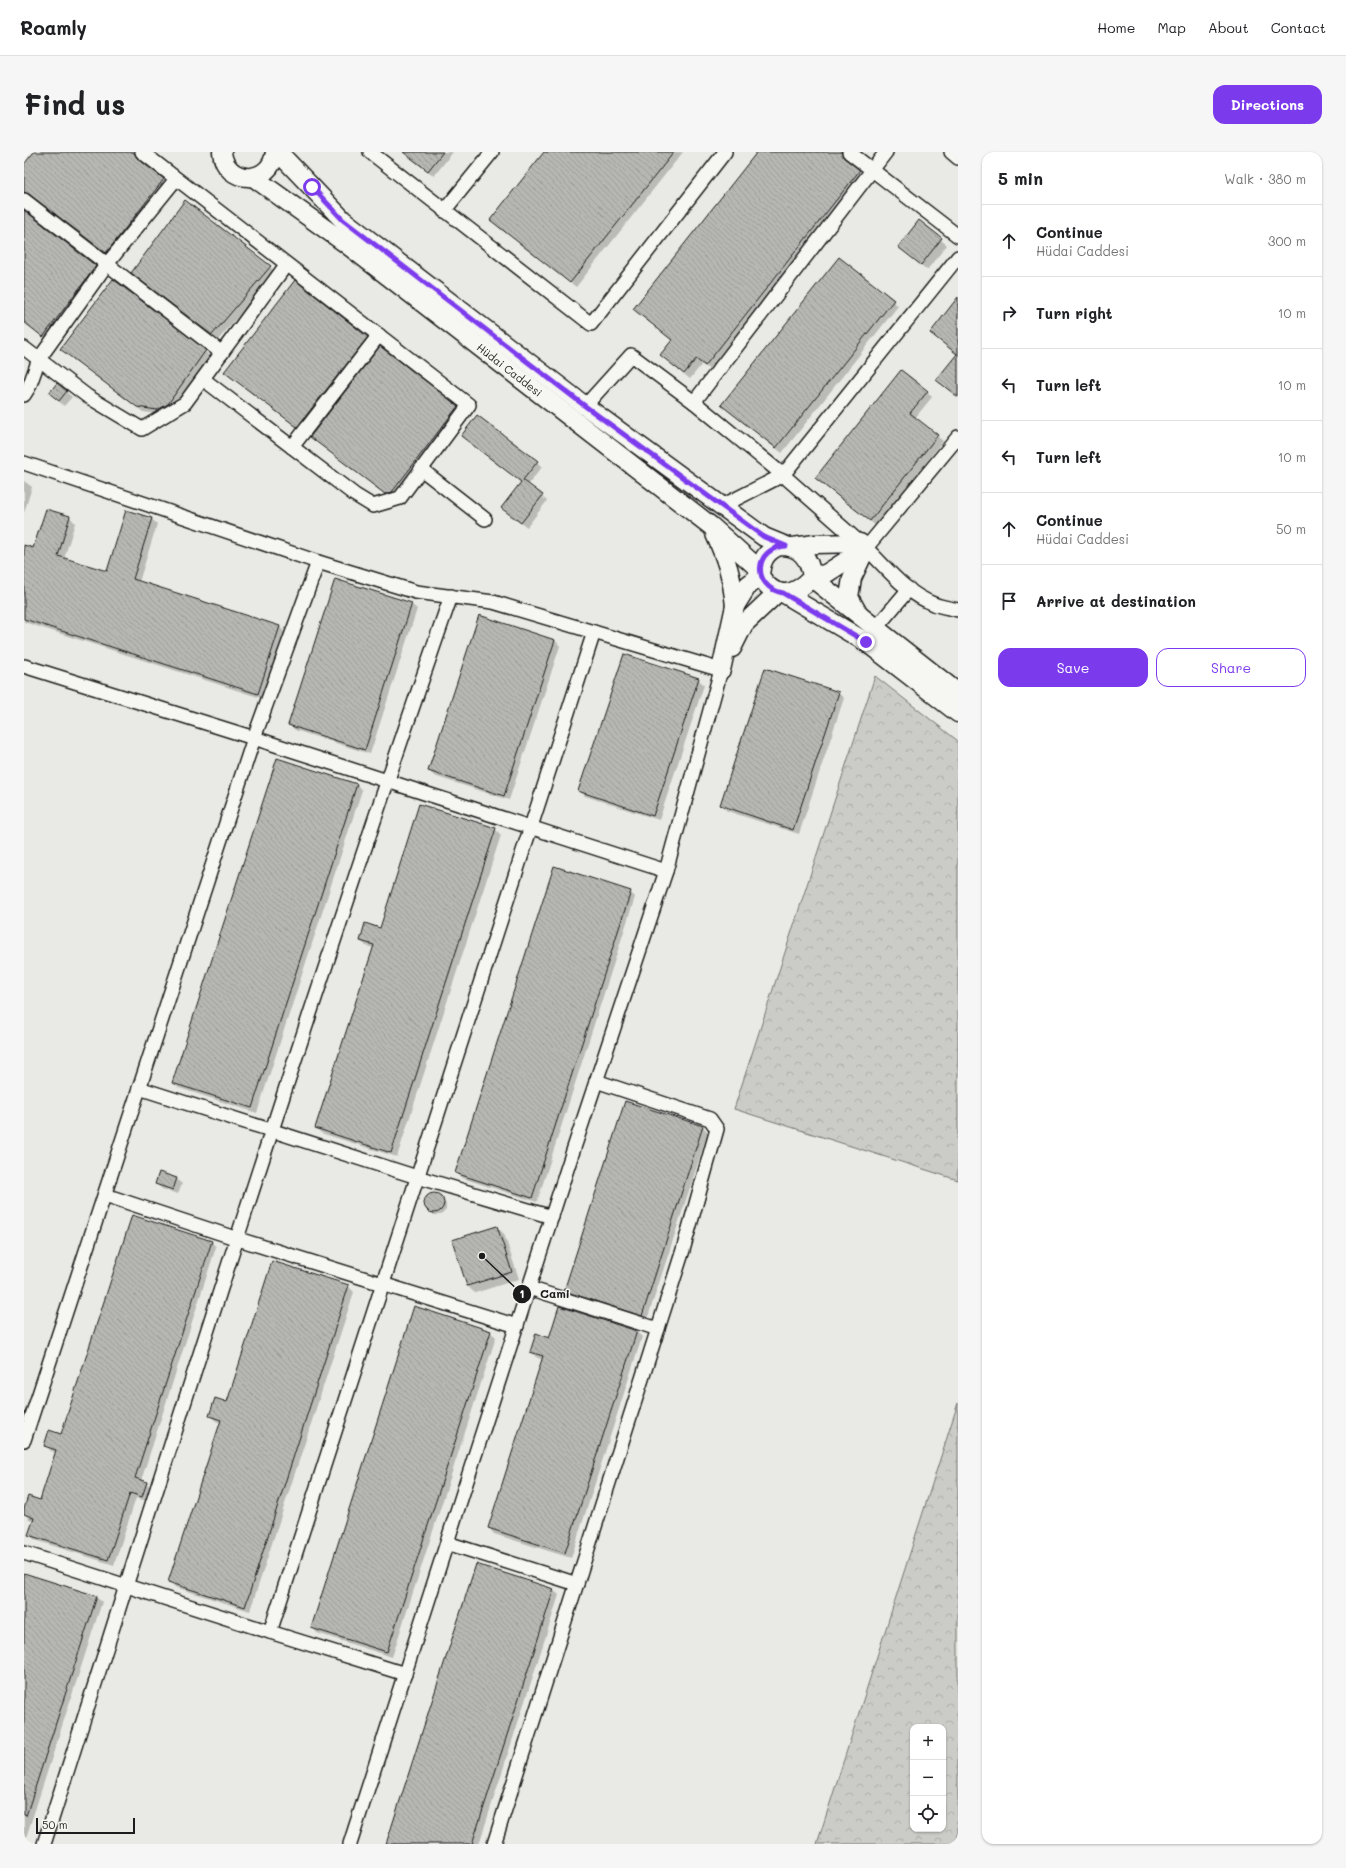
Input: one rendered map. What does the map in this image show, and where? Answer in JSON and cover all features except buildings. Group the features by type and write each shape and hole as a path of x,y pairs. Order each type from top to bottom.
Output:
{"street":[{"path":"142,152 286,265 470,405 400,498 373,506 355,495 203,379"},
{"path":"370,152 591,324 725,152"},
{"path":"444,211 492,152"},
{"path":"848,152 958,236"},
{"path":"694,402 886,152"},
{"path":"951,152 958,158"},
{"path":"220,155 229,169 236,174 244,177 253,177 268,169 273,162 275,153"},
{"name":"Hüdai Caddesi","path":"275,153 282,156 343,220 585,406 764,537 790,546"},
{"name":"Hüdai Caddesi","path":"253,177 345,243 711,526 760,573"},
{"path":"24,395 29,387 39,359 107,264 176,179"},
{"path":"24,200 222,353"},
{"path":"722,506 783,476 958,257"},
{"path":"24,348 87,396 142,429 185,403 286,265"},
{"path":"292,447 379,336"},
{"path":"585,406 631,355 694,402 783,476 863,545 909,589 933,604 958,610"},
{"path":"721,670 744,624 781,593 791,592 798,589 812,576 824,575 863,545 958,437"},
{"path":"24,463 318,562 416,592 493,602 721,670"},
{"path":"421,469 486,519"},
{"path":"350,1844 552,1217 666,871 721,670 735,606 731,576 724,553 711,526"},
{"path":"735,606 748,586 760,573 761,564 768,552 779,546 815,544 863,545"},
{"path":"860,617 849,597 852,578 863,545"},
{"path":"790,546 799,550 808,560 812,576 860,617 958,693"},
{"path":"24,1440 27,1421 105,1194 254,738 318,562"},
{"path":"760,573 770,588 866,642 958,713"},
{"path":"875,629 909,589"},
{"path":"44,1844 387,781 451,596"},
{"path":"270,1632 594,632"},
{"path":"24,666 254,738 666,871"},
{"path":"494,1844 683,1250 717,1129 710,1119 596,1082"},
{"path":"139,1088 417,1177 552,1217"},
{"path":"105,1194 238,1239 517,1326"},
{"path":"529,1288 658,1329"},
{"path":"447,1543 577,1584"},
{"path":"24,1552 126,1586 405,1674"}],"green space":[{"path":"875,676 958,741 958,1180 734,1109"},
{"path":"958,1403 958,1844 817,1844"}],"place":[{"name":"Cami","path":"482,1256"}],"route":[{"path":"312,187 343,220 585,406 764,537 786,546 773,548 764,558 761,564 760,576 765,583 776,592 783,593 866,642"}]}
